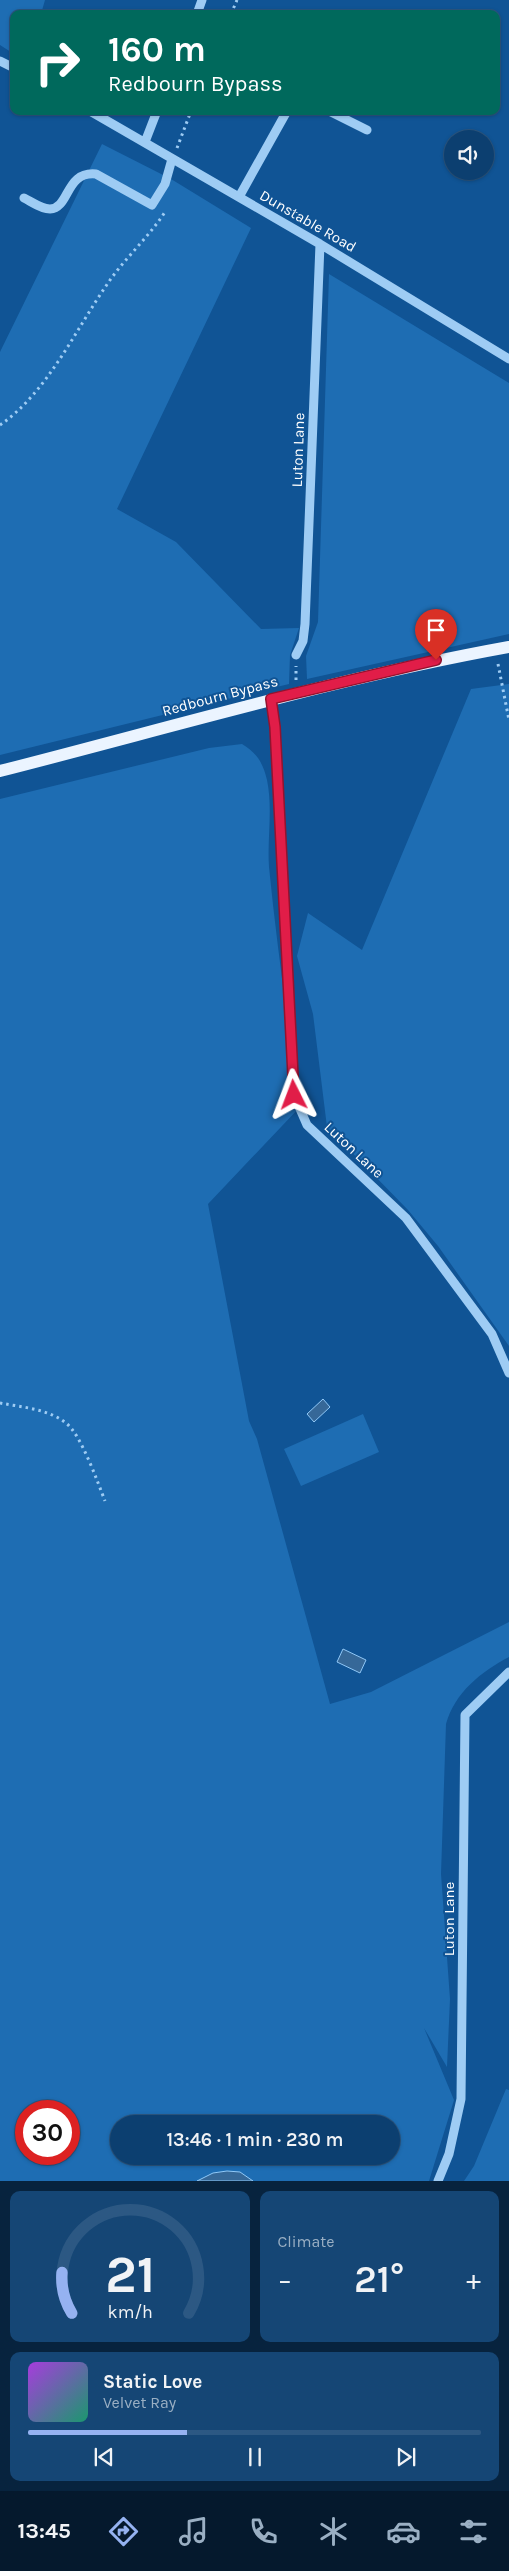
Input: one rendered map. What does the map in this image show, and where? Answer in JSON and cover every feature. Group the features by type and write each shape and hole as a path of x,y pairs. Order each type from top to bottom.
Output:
{"main road":[{"name":"Redbourn Bypass","path":"0,771 295,693 436,660 509,647"}],"street":[{"name":"Dunstable Road","path":"97,115 320,244 509,359"},
{"path":"145,142 155,115"},
{"path":"239,197 285,115"},
{"path":"337,115 367,130"},
{"path":"24,198 43,208 56,207 61,203 70,185 80,176 90,173 96,174 152,205 165,184 172,159"},
{"name":"Luton Lane","path":"296,655 302,641 305,624 320,244"},
{"name":"Luton Lane","path":"271,699 275,727 294,1095 307,1124 406,1218 492,1334 509,1373"},
{"name":"Luton Lane","path":"438,2181 450,2154 462,2099 465,1715 509,1672"}],"path":[{"path":"172,159 189,115"},
{"path":"0,425 14,416 40,384 70,344 109,282 168,206"},
{"path":"495,650 509,720"},
{"path":"295,693 296,655"},
{"path":"0,1403 30,1408 51,1415 68,1424 85,1454 105,1501"}],"shaded area":[{"path":"0,0 45,0 42,10 10,10 10,51 0,45"},
{"path":"102,144 171,179 251,228 117,509 176,542 261,629 299,628 290,655 289,684 0,755 0,352"},
{"path":"329,274 509,383 509,634 307,679 306,656 318,622"},
{"path":"509,684 509,1346 438,1246 408,1210 327,1127 313,1014 297,956 308,913 362,950 471,689"},
{"path":"242,744 252,751 264,768 270,802 269,867 299,1108 208,1204 249,1421 257,1439 330,1704 371,1692 509,1622 509,1657 489,1669 470,1684 456,1702 446,1724 441,1874 450,1999 447,2067 424,2028 454,2100 429,2181 0,2181 0,799 209,748"},
{"path":"323,1399 330,1407 314,1422 307,1414"},
{"path":"363,1414 379,1452 301,1486 284,1449"},
{"path":"343,1649 366,1660 360,1673 337,1662"},
{"path":"506,2089 509,2090 509,2181 464,2181 474,2166"},
{"path":"240,2172 253,2181 197,2181 213,2173"}],"route":[{"path":"294,1095 275,727 271,699 436,660"}]}
